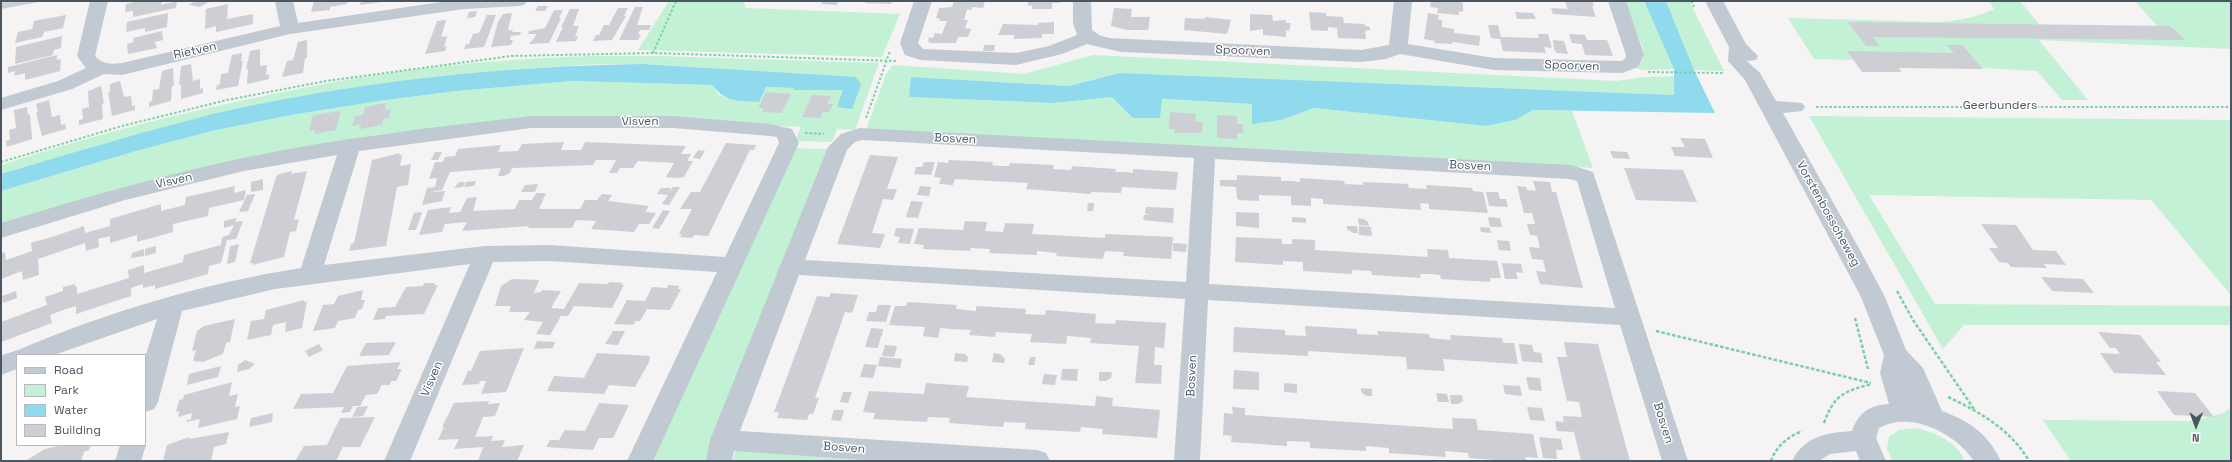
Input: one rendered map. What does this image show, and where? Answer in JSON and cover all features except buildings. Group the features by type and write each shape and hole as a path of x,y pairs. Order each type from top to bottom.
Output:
{"street":[{"path":"98,1 86,56 91,65 100,69"},
{"path":"284,1 290,29"},
{"name":"Rietven","path":"1,104 66,84 100,69 122,68 290,29 465,3 518,1"},
{"path":"923,1 909,43 912,51 920,54 1016,59 1054,50 1088,37 1081,30 1082,1"},
{"path":"1398,48 1403,1"},
{"name":"Spoorven","path":"1088,37 1099,42 1121,46 1361,56 1386,53 1398,48 1494,64 1622,67 1630,65 1634,61 1635,55 1617,1"},
{"name":"Vorstenbosscheweg","path":"1714,1 1738,47 1735,53 1737,61 1754,77 1769,107 1857,265 1873,297 1896,355 1914,375 1932,417"},
{"path":"1769,107 1795,107"},
{"name":"Visven","path":"1,232 127,192 244,164 407,136 531,122 674,122 770,130 785,133"},
{"path":"640,461 733,266 789,143 785,133"},
{"name":"Bosven","path":"1037,461 721,450 790,267 838,147 854,136 1205,152 1571,172 1586,177 1675,461"},
{"path":"310,275 350,146"},
{"name":"Bosven","path":"1187,461 1205,152"},
{"path":"31,354 172,306 282,278 485,254 549,252 733,266"},
{"name":"Visven","path":"397,461 485,254"},
{"path":"790,267 1631,321"},
{"path":"146,398 172,306"},
{"path":"1896,355 1892,373 1904,411"},
{"path":"1,366 16,359"},
{"path":"1805,461 1808,453 1827,445 1868,450 1865,428 1872,419 1883,413 1904,411 1932,417 1957,429 1968,438 1988,461"},
{"path":"128,461 133,446"}],"path":[{"path":"653,53 676,1"},
{"path":"1,162 130,124 227,100 326,81 511,56 653,53 887,61 854,136 785,133"},
{"path":"1664,72 1728,73"},
{"name":"Geerbunders","path":"1795,107 1890,105 2231,107"},
{"path":"1631,321 1872,384 1847,390 1830,404 1824,424 1827,445"},
{"path":"1974,410 2005,432 2029,461"}],"green space":[{"path":"669,1 743,1 746,8 900,14 882,57 638,50"},
{"path":"1623,1 1644,1 1674,69 1641,70 1637,68 1643,59 1643,49"},
{"path":"1666,1 1689,1 1724,71 1694,70"},
{"path":"1989,1 2020,1 2043,29 2165,35 2135,1 2231,1 2231,49 2039,40 2088,100 2062,100 2037,71 1984,68 1899,67 1902,71 1866,71 1854,60 1814,59 1788,18 1939,22 1981,15 1994,9"},
{"path":"1093,55 1616,81 1645,77 1675,76 1674,95 1120,73 1069,86 911,77 910,97 1054,103 1112,97 1252,104 1253,123 1281,120 1314,108 1486,126 1515,120 1533,110 1572,111 1593,168 1287,150 866,130 886,74 893,65 1024,74"},
{"path":"590,56 659,56 879,63 855,130 837,129 832,142 795,141 801,127 665,121 443,127 375,135 285,151 1,229 1,191 136,151 212,131 291,115 456,91 573,81 712,85 719,95 737,100 766,87 844,90 838,107 861,85 725,69 643,64 608,64 466,74 356,87 248,107 132,136 1,174 1,165 99,136 197,110 307,87 414,69 513,60"},
{"path":"1809,116 2231,120 2231,295 2151,200 1869,195 1935,304 2231,306 2231,325 1964,325 1943,349"},
{"path":"792,148 829,149 709,461 651,461"},
{"path":"2231,408 2231,461 2071,461 2043,420 2192,421 2221,414"},
{"path":"1915,428 1938,435 1951,443 1957,448 1965,461 1893,461 1887,449 1889,437 1899,430"},
{"path":"736,448 986,461 733,461"}],"water":[{"path":"1644,1 1666,1 1694,70 1715,113 1533,110 1515,120 1486,126 1314,108 1281,120 1252,124 1252,104 1162,99 1160,118 1133,118 1112,97 1054,103 909,97 911,77 1069,86 1120,73 1674,95 1674,69"},
{"path":"643,64 856,77 861,85 852,109 837,107 843,90 793,90 794,88 766,87 759,102 732,100 722,95 712,85 573,81 456,91 291,115 212,131 136,151 1,191 1,174 160,128 213,114 265,103 373,85 481,72 590,65"}]}
